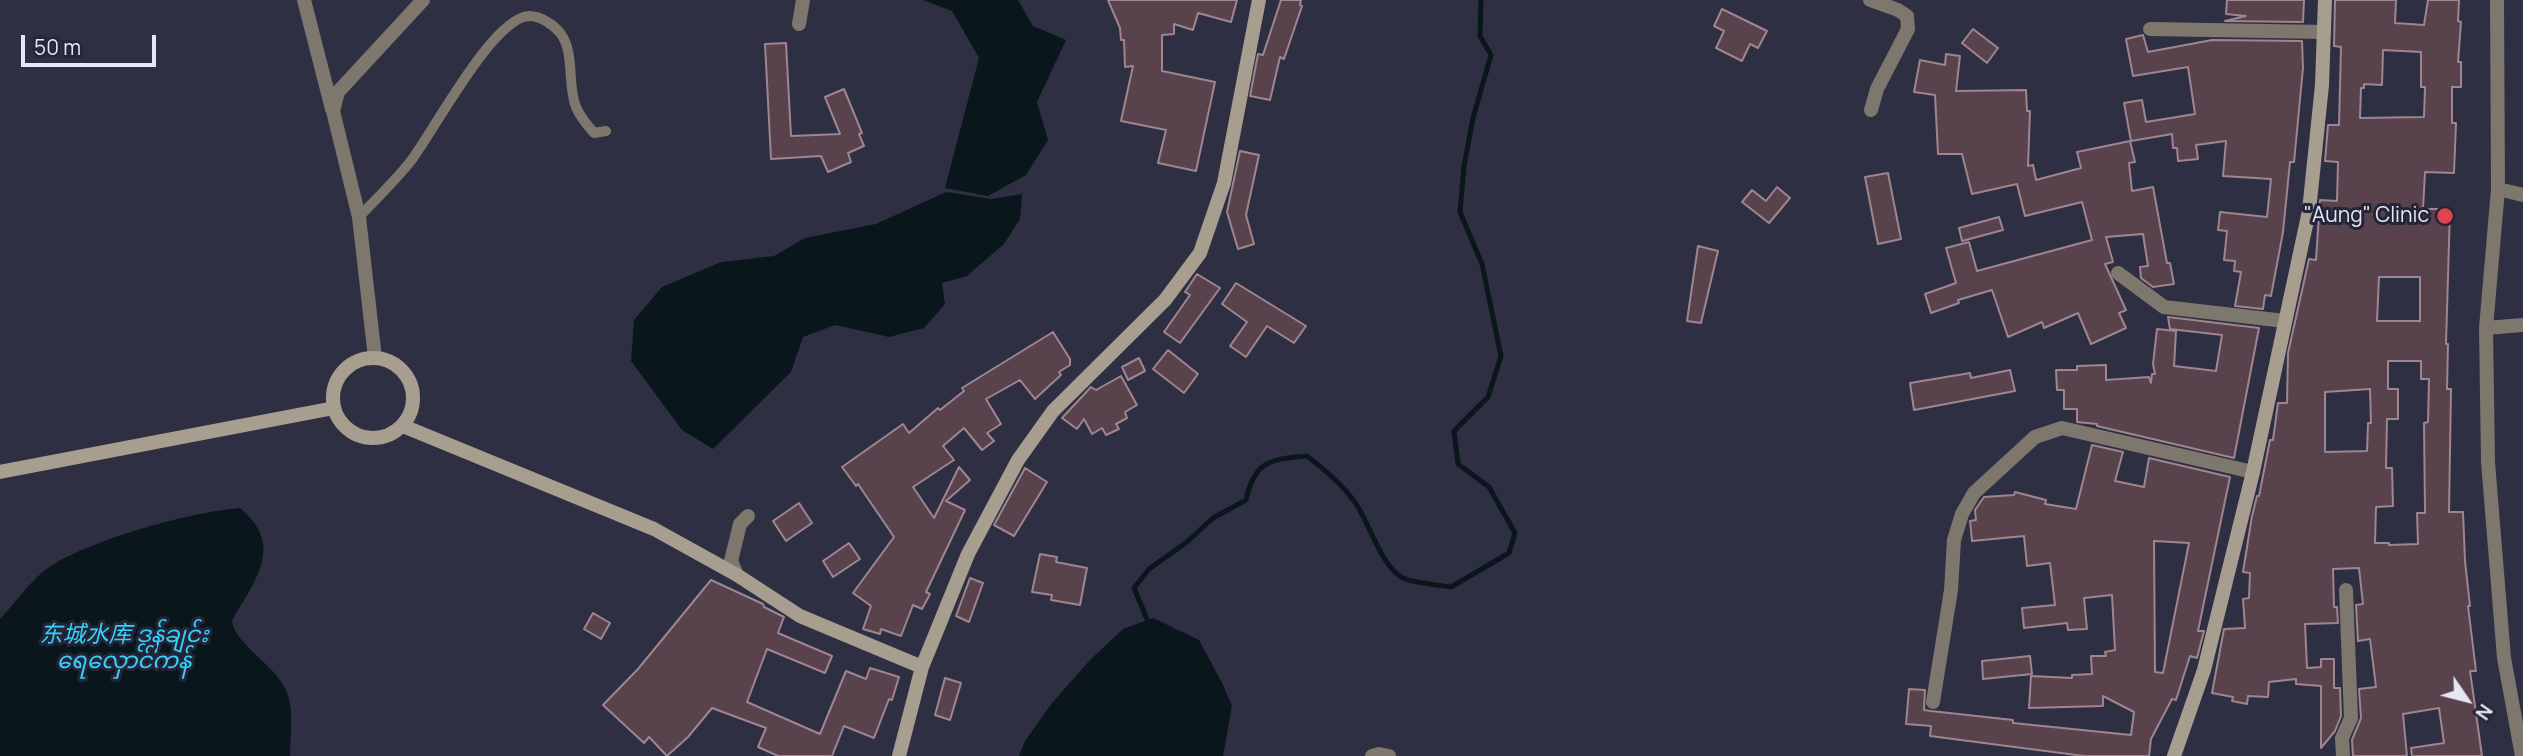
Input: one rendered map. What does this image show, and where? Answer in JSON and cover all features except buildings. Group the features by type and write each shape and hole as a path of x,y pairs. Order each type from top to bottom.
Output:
{"street":[{"path":"304,0 359,217 375,358"},
{"path":"333,111 338,92 423,0"},
{"path":"799,24 803,0"},
{"path":"899,756 922,667 968,554 1018,460 1054,411 1165,300 1200,253 1224,183 1259,0"},
{"path":"1870,0 1907,16 1908,29 1877,89 1871,110"},
{"path":"2174,756 2204,670 2253,472 2309,211 2322,85 2325,0"},
{"path":"2497,0 2498,189 2486,328 2488,462 2504,658 2522,756"},
{"path":"2150,29 2324,32"},
{"path":"2498,189 2523,195"},
{"path":"2118,273 2164,307 2285,321"},
{"path":"2486,328 2523,325"},
{"path":"375,358 388,360 408,377 414,402 403,426 380,439 353,434 343,425 334,408 335,387 341,375 350,365 375,358"},
{"path":"0,472 334,408"},
{"path":"403,426 654,529 737,575 800,616 922,667"},
{"path":"1933,702 1951,590 1955,540 1962,514 1974,493 2035,437 2062,428 2253,472"},
{"path":"737,575 730,561 740,524 748,516"},
{"path":"2343,756 2342,738 2351,718 2346,590"},
{"path":"1372,756 1389,756"}],"lane":[{"path":"359,217 411,162 475,63 510,25 528,16 545,20 562,35 575,105 594,133 606,131"}],"water":[{"path":"923,0 1018,0 1033,26 1066,40 1037,102 1048,140 1026,175 988,196 945,188 979,58 952,11"},
{"path":"946,192 991,199 1022,194 1020,219 1004,244 967,276 942,283 945,304 924,328 889,337 835,325 803,337 791,372 713,449 682,430 631,361 634,320 662,287 721,262 774,256 805,238 876,224"},
{"name":"东城水库 ဒွန်ချင်း ရေလှောင်ကန်","path":"240,508 254,522 261,536 263,550 262,564 256,578 232,621 241,639 276,675 288,695 291,717 290,756 0,756 0,619 32,582 62,560 110,539 194,515"},
{"path":"1153,618 1199,640 1223,685 1232,706 1223,756 1019,756 1025,741 1052,703 1090,660 1123,629"}],"waterway":[{"path":"1149,624 1134,588 1149,569 1187,542 1213,518 1246,500 1249,487 1259,470 1266,464 1283,459 1307,456 1338,482 1360,510 1388,564 1403,578 1451,587 1509,553 1515,533 1489,487 1458,464 1454,431 1488,397 1501,356 1482,264 1460,212 1464,166 1473,118 1491,55 1480,36 1481,0"}],"place":[{"name":"\"Aung\" Clinic","path":"2445,216"}]}
